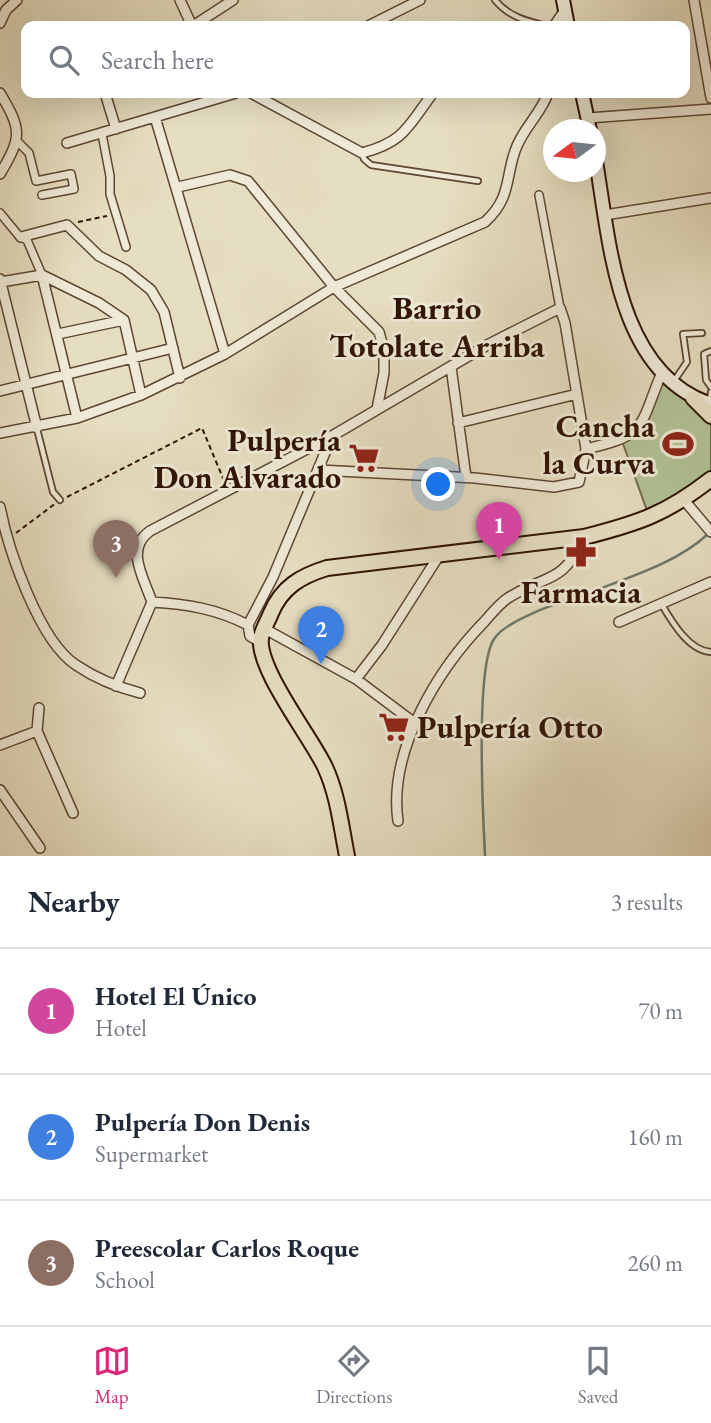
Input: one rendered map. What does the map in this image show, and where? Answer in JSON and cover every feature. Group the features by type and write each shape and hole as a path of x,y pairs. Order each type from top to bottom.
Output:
{"main road":[{"path":"583,98 588,119"},
{"path":"600,182 629,318 645,351 672,384 693,398 711,400"},
{"path":"347,856 334,790 325,766 272,677 263,636 283,593 308,573 337,566 584,537 650,519 684,500 711,479"}],"street":[{"path":"0,23 6,10 18,0"},
{"path":"180,0 190,21"},
{"path":"200,21 233,0"},
{"path":"378,21 420,0"},
{"path":"694,0 711,98"},
{"path":"556,21 564,5"},
{"path":"0,93 16,120 18,142 0,174"},
{"path":"107,98 116,129"},
{"path":"67,144 219,98"},
{"path":"260,98 362,153 383,148 400,138 429,98"},
{"path":"1,431 37,428 77,418 141,395 225,354 334,287 485,222 497,211 508,188 514,151 545,98"},
{"path":"606,122 711,109"},
{"path":"155,117 178,187 225,354"},
{"path":"102,134 110,176 110,194 126,247"},
{"path":"18,142 29,153 36,181 71,174 74,190 42,195"},
{"path":"178,187 230,175 248,181 334,287 379,332 384,350 384,373 377,409"},
{"path":"319,470 466,477 569,486 579,482 586,449 539,195"},
{"path":"605,215 711,198"},
{"path":"0,213 21,237 27,240 42,275 77,418"},
{"path":"21,237 67,225 99,256 126,270 151,290 164,312 180,378"},
{"path":"37,428 1,281 42,275 99,303 124,320 141,395"},
{"path":"116,686 152,602 135,550 138,539 332,436 450,367 559,308"},
{"path":"58,334 124,320"},
{"path":"0,391 173,348"},
{"path":"450,367 466,477"},
{"path":"586,449 622,441 637,432 662,372"},
{"path":"458,424 577,394"},
{"path":"332,436 274,578 248,625 250,636 263,636 356,679 416,724"},
{"path":"684,500 711,533"},
{"path":"0,507 3,542 43,627 74,664 116,686 140,693"},
{"path":"398,821 397,779 427,693 464,642 506,599 563,571 573,562 584,537"},
{"path":"356,679 382,645 440,554"},
{"path":"620,622 711,582"},
{"path":"152,602 203,607 248,625"},
{"path":"39,708 37,731 73,813"},
{"path":"0,745 37,731"},
{"path":"0,790 40,848"}],"lane":[{"path":"495,0 505,11 528,21"},
{"path":"362,153 364,159 371,164 478,181"},
{"path":"672,384 687,362 683,334 702,332"},
{"path":"711,351 704,354 711,400"},
{"path":"37,428 53,492 60,500"},
{"path":"662,605 689,641 703,651 711,652"}],"path":[{"path":"67,225 116,214"},
{"path":"3,542 60,500 202,428 228,492"}],"green space":[{"path":"662,372 711,416 711,479 650,519 622,441 637,431"}],"waterway":[{"path":"485,856 482,710 488,655 494,639 513,623 527,616 671,560 708,534"}],"place":[{"name":"Cancha la Curva","path":"678,444"},
{"name":"Pulpería Don Alvarado","path":"364,458"},
{"name":"Farmacia","path":"581,552"},
{"name":"Hotel El Único","path":"499,560"},
{"name":"Preescolar Carlos Roque","path":"116,578"},
{"name":"Pulpería Don Denis","path":"321,664"},
{"name":"Pulpería Otto","path":"394,727"}],"district":[{"name":"Barrio Totolate Arriba","path":"437,326"}]}
